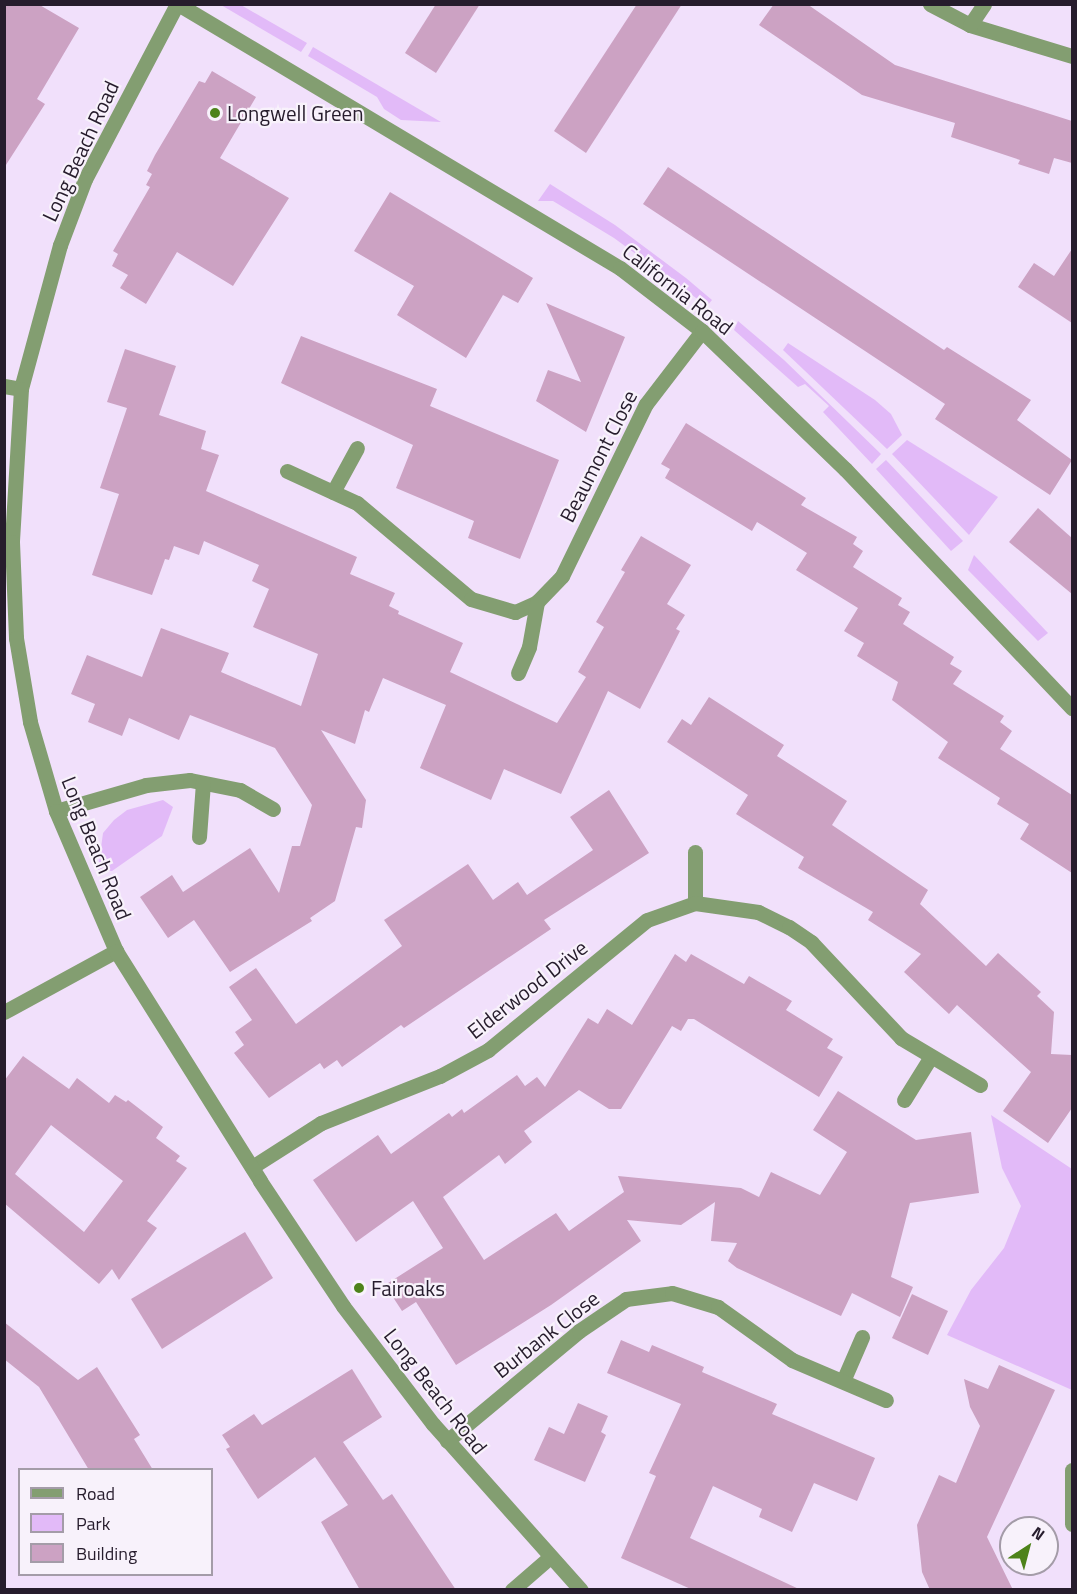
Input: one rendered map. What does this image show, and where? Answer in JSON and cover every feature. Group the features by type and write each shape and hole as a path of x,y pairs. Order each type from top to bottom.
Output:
{"street":[{"name":"California Road","path":"177,4 620,268 702,331 845,468 1072,708"},
{"name":"Long Beach Road","path":"177,4 86,179 60,245 21,389 12,542 10,638 30,722 56,811 116,951 252,1167 343,1306 447,1441 549,1558 581,1590"},
{"path":"930,4 970,25 1072,56"},
{"path":"970,25 984,4"},
{"name":"Beaumont Close","path":"287,471 357,503 471,599 515,612 537,602 562,576 597,498 646,404 702,331"},
{"path":"4,386 21,389"},
{"path":"333,492 357,448"},
{"path":"518,673 529,647 537,602"},
{"path":"56,811 146,785 190,780 240,790 273,809"},
{"path":"200,837 202,783"},
{"path":"695,903 696,852"},
{"name":"Elderwood Drive","path":"252,1167 321,1124 440,1076 488,1050 647,920 695,903 758,912 789,927 811,942 902,1038 930,1058 980,1085"},
{"path":"4,1012 116,951"},
{"path":"904,1100 930,1058"},
{"name":"Burbank Close","path":"447,1441 579,1331 626,1299 672,1293 718,1307 792,1360 886,1400"},
{"path":"843,1381 862,1337"},
{"path":"1072,1470 1072,1524"},
{"path":"512,1590 549,1558"}],"green space":[{"path":"221,5 241,5 307,43 301,52"},
{"path":"313,47 441,122 401,120 384,109 377,97 308,56"},
{"path":"550,184 615,225 712,300 707,306 614,238 553,201 538,201"},
{"path":"738,321 784,360 881,454 872,464 823,412 829,406 805,384 798,387 734,330"},
{"path":"788,343 875,400 891,414 902,435 887,449 783,350"},
{"path":"907,440 998,497 969,535 892,454"},
{"path":"886,460 963,541 951,551 876,469"},
{"path":"974,555 1048,633 1038,641 968,570"},
{"path":"163,800 173,807 162,836 112,871 98,870 103,833 114,820 127,810"},
{"path":"991,1115 1072,1169 1072,1390 947,1335 971,1290 1004,1248 1021,1206 1002,1168"}],"building":[{"path":"4,4 38,4 79,28 37,99 45,104 4,168"},
{"path":"436,4 480,4 436,73 405,53"},
{"path":"637,4 682,4 586,153 554,131"},
{"path":"774,4 807,4 895,65 1072,121 1072,163 1054,158 1049,174 1018,164 1020,160 951,137 955,123 862,95 759,25"},
{"path":"212,71 256,97 220,158 289,198 233,286 177,252 146,304 120,288 128,275 112,266 118,254 113,251 150,187 146,185 152,174 147,171 155,155 199,81 205,83"},
{"path":"668,167 944,350 947,347 1031,400 1017,420 1072,460 1050,495 935,419 945,404 643,204"},
{"path":"390,192 533,278 518,303 503,295 466,358 397,315 414,286 354,251"},
{"path":"1072,249 1072,323 1018,287 1034,263 1054,276"},
{"path":"546,303 625,337 586,432 536,401 548,370 581,382"},
{"path":"301,336 437,389 430,406 559,460 520,559 468,538 474,521 396,488 413,445 281,383"},
{"path":"125,349 176,366 159,415 206,431 201,449 219,455 206,491 357,557 350,574 395,593 389,606 399,611 398,614 463,643 450,672 557,723 586,677 578,672 604,627 596,622 625,572 621,570 641,536 691,565 667,604 685,615 676,629 680,631 640,709 608,691 561,794 504,769 491,800 420,768 446,705 383,678 369,712 365,710 355,744 321,730 366,800 362,828 356,827 335,901 310,918 312,921 230,972 194,920 168,938 140,897 172,875 183,892 250,848 279,893 292,846 300,846 312,805 275,748 190,715 179,740 129,718 122,736 88,722 95,704 71,694 87,655 142,677 161,628 229,653 221,672 301,706 318,654 253,627 269,589 252,581 259,565 204,541 199,555 174,546 169,560 165,559 152,595 92,575 119,494 100,488 127,408 107,402"},
{"path":"686,423 806,498 801,505 857,537 853,544 863,551 853,567 902,598 898,605 910,612 903,624 954,657 950,664 962,671 953,684 1004,716 1000,722 1012,731 1000,749 1072,795 1072,873 1020,839 1029,824 997,804 1000,798 938,758 948,742 892,700 898,682 857,656 864,643 844,631 858,608 796,570 807,553 757,522 752,531 665,478 670,469 661,464"},
{"path":"1038,508 1072,538 1072,594 1009,542"},
{"path":"709,697 784,745 777,756 847,801 832,825 928,890 920,904 986,966 998,953 1041,992 1037,996 1054,1012 1051,1054 1072,1055 1072,1108 1048,1143 1003,1111 1031,1072 957,1005 949,1014 904,972 921,954 868,920 873,912 798,868 804,857 736,814 748,795 667,742 682,719 691,725"},
{"path":"609,790 649,853 544,920 551,929 404,1028 401,1025 342,1067 337,1060 324,1069 320,1063 269,1098 234,1053 244,1045 235,1032 252,1020 229,987 256,968 296,1024 402,946 384,920 468,864 493,900 518,882 527,895 593,850 570,817"},
{"path":"675,954 686,962 691,954 744,984 749,976 792,1001 786,1010 833,1039 827,1048 843,1057 819,1097 694,1019 688,1019 681,1031 672,1026 621,1109 609,1109 579,1090 524,1131 532,1142 505,1164 499,1155 443,1197 484,1260 556,1213 569,1231 624,1192 618,1176 741,1188 759,1197 771,1172 820,1195 847,1152 813,1130 838,1091 916,1140 971,1132 979,1193 910,1203 891,1277 913,1287 900,1317 852,1293 841,1316 737,1268 728,1261 737,1243 711,1241 715,1202 681,1225 627,1220 641,1241 551,1305 456,1365 416,1302 402,1311 385,1285 443,1248 413,1201 356,1242 313,1180 378,1135 391,1154 449,1113 452,1117 462,1109 464,1113 517,1075 525,1086 537,1077 545,1087 588,1018 598,1024 607,1009 632,1025"},
{"path":"23,1056 69,1089 77,1078 109,1103 115,1095 126,1102 128,1100 163,1127 156,1138 180,1156 176,1161 187,1168 147,1221 157,1228 119,1280 112,1269 99,1284 4,1203 4,1081","holes":["51,1125 123,1181 84,1232 15,1174"]},
{"path":"245,1232 273,1278 162,1349 131,1299"},
{"path":"912,1294 948,1311 928,1355 892,1338"},
{"path":"4,1322 78,1380 97,1367 140,1435 134,1439 152,1468 88,1468 39,1387 4,1359"},
{"path":"621,1340 649,1352 652,1345 704,1367 702,1372 777,1404 772,1414 875,1458 857,1501 814,1483 792,1532 759,1517 762,1509 713,1486 690,1538 801,1590 693,1590 621,1558 656,1476 649,1473 681,1404 607,1373"},
{"path":"999,1365 1055,1390 987,1537 999,1561 999,1576 1006,1576 1013,1590 930,1590 922,1572 917,1525 939,1475 956,1483 980,1426 970,1407 964,1379 988,1389"},
{"path":"352,1369 382,1417 343,1442 383,1500 392,1494 456,1590 360,1590 321,1522 348,1505 315,1457 258,1499 226,1449 230,1447 222,1435 254,1414 262,1425"},
{"path":"578,1403 608,1416 601,1432 606,1435 585,1482 534,1460 549,1427 564,1434"}],"place":[{"name":"Longwell Green","path":"215,113"},
{"name":"Fairoaks","path":"359,1288"}]}
